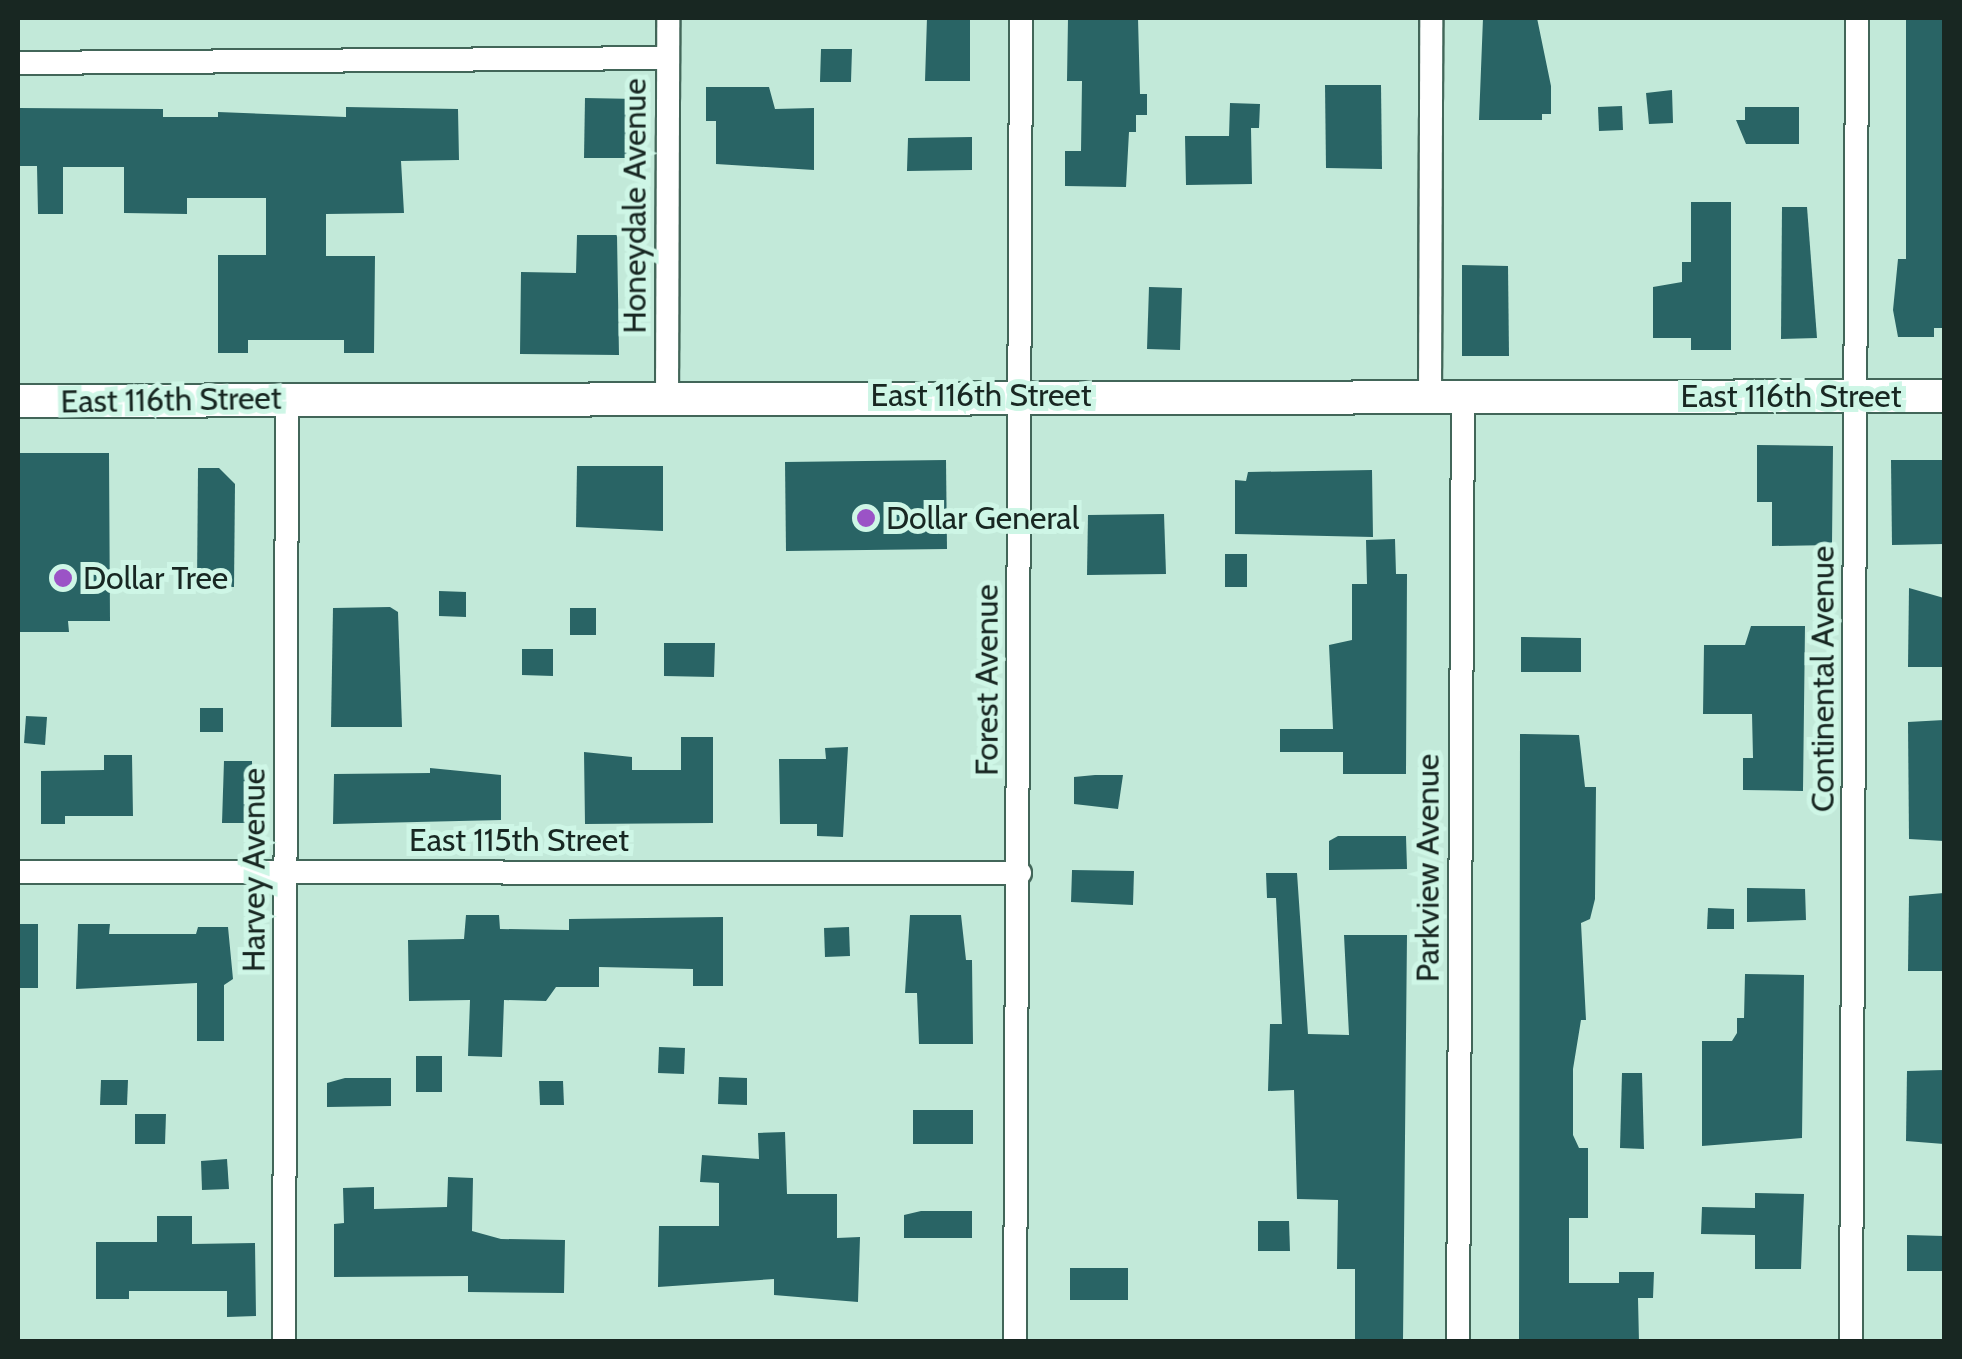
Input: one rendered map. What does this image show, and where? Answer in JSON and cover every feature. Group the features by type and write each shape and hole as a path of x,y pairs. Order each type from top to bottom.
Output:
{"main road":[{"name":"East 116th Street","path":"18,402 667,395 1944,396"}],"street":[{"name":"Honeydale Avenue","path":"667,395 668,18"},
{"name":"Forest Avenue","path":"1015,1342 1022,18"},
{"name":"Parkview Avenue","path":"1431,18 1447,395 1458,1342"},
{"name":"Continental Avenue","path":"1851,1342 1857,18"},
{"path":"18,63 667,58"},
{"name":"Harvey Avenue","path":"284,1342 287,398"},
{"name":"East 115th Street","path":"18,872 1020,873"}],"building":[{"path":"927,18 970,18 970,81 925,81"},
{"path":"1068,18 1138,18 1140,94 1147,94 1147,115 1136,115 1136,132 1129,132 1126,187 1065,186 1065,151 1081,151 1082,81 1067,81"},
{"path":"1483,18 1537,18 1551,86 1551,114 1542,114 1542,120 1479,120"},
{"path":"1906,18 1944,18 1944,328 1934,328 1934,337 1898,337 1893,310 1898,259 1906,259"},
{"path":"821,49 852,49 851,82 820,82"},
{"path":"1325,85 1381,85 1382,169 1326,168"},
{"path":"706,87 769,87 775,109 814,108 814,170 716,164 716,121 706,121"},
{"path":"1672,90 1673,123 1649,124 1646,93"},
{"path":"585,98 638,99 637,158 584,158"},
{"path":"1230,103 1260,104 1259,128 1251,128 1252,184 1186,185 1185,136 1229,136"},
{"path":"1622,106 1623,130 1599,131 1598,107"},
{"path":"346,107 458,109 459,160 401,161 404,213 326,214 326,256 375,256 374,353 344,353 344,340 248,340 248,353 218,353 218,255 266,255 266,198 187,198 187,214 124,213 124,167 63,167 63,214 38,214 37,166 18,166 18,108 163,109 163,117 218,117 218,112 346,117"},
{"path":"1745,107 1799,107 1799,144 1746,144 1736,120 1745,120"},
{"path":"972,137 972,170 907,171 908,138"},
{"path":"1691,202 1731,202 1731,350 1691,350 1691,338 1653,338 1653,287 1682,282 1682,262 1691,262"},
{"path":"1782,207 1807,207 1817,338 1781,339"},
{"path":"577,235 617,235 619,355 520,354 521,272 576,273"},
{"path":"1462,265 1508,266 1509,356 1462,356"},
{"path":"1149,287 1182,288 1180,350 1147,349"},
{"path":"1757,445 1833,446 1832,545 1772,546 1772,502 1757,502"},
{"name":"Dollar Tree","path":"18,453 109,453 110,621 68,621 69,632 18,632"},
{"name":"Dollar General","path":"946,460 947,549 786,551 785,462"},
{"path":"1891,460 1944,460 1944,544 1892,545"},
{"path":"577,466 663,466 663,531 576,527"},
{"path":"198,468 219,468 235,484 234,587 197,587"},
{"path":"1372,470 1373,537 1235,534 1235,480 1246,481 1248,472"},
{"path":"1164,514 1166,574 1087,575 1088,515"},
{"path":"1395,539 1396,574 1407,574 1406,774 1343,774 1343,752 1280,752 1280,729 1333,729 1329,645 1352,640 1352,584 1367,584 1366,540"},
{"path":"1225,554 1247,554 1247,587 1225,587"},
{"path":"1909,588 1944,598 1944,667 1908,667"},
{"path":"439,591 466,592 466,617 439,616"},
{"path":"390,607 398,612 402,727 331,727 333,608"},
{"path":"570,608 596,608 596,635 570,635"},
{"path":"1751,626 1805,626 1803,791 1743,790 1743,758 1753,758 1752,714 1703,714 1704,645 1745,645"},
{"path":"1521,637 1581,638 1581,672 1521,672"},
{"path":"664,643 715,643 714,677 664,676"},
{"path":"522,649 553,649 553,676 522,675"},
{"path":"200,708 223,708 223,732 200,732"},
{"path":"26,716 47,717 45,745 24,743"},
{"path":"1944,720 1944,841 1909,839 1908,722"},
{"path":"1520,734 1579,735 1585,787 1596,787 1595,899 1590,919 1581,923 1586,1020 1581,1020 1573,1069 1573,1135 1579,1148 1588,1148 1588,1218 1569,1218 1569,1283 1619,1283 1619,1272 1654,1272 1653,1298 1638,1298 1639,1342 1519,1342"},
{"path":"681,737 713,737 713,823 585,824 584,752 632,757 632,770 681,770"},
{"path":"848,747 843,837 817,836 817,824 780,824 779,759 826,759 825,748"},
{"path":"104,755 132,755 133,816 65,816 65,824 41,824 41,771 104,770"},
{"path":"224,761 252,761 253,823 222,823"},
{"path":"430,768 501,775 501,820 333,824 334,774 430,773"},
{"path":"1123,775 1118,809 1074,804 1074,777"},
{"path":"1338,836 1406,836 1407,869 1329,870 1329,841"},
{"path":"1072,870 1134,871 1133,905 1071,902"},
{"path":"1266,873 1297,873 1308,1034 1349,1035 1344,935 1407,935 1403,1342 1355,1342 1355,1269 1337,1269 1338,1200 1297,1199 1294,1090 1268,1091 1270,1024 1282,1024 1276,898 1267,898"},
{"path":"1747,888 1805,889 1806,920 1747,922"},
{"path":"1944,893 1944,971 1908,971 1909,896"},
{"path":"1708,908 1734,909 1734,929 1707,929"},
{"path":"466,915 499,915 500,929 569,930 569,919 723,917 723,986 693,986 693,969 599,967 599,987 556,987 546,1001 504,1000 502,1057 468,1056 470,1000 409,1001 408,940 464,939"},
{"path":"910,915 961,915 966,960 972,960 973,1044 919,1044 917,993 905,993"},
{"path":"18,924 38,924 38,988 18,988"},
{"path":"78,924 110,924 109,934 196,934 198,927 228,927 233,979 224,985 224,1041 197,1041 197,983 76,989"},
{"path":"849,927 850,956 825,957 824,928"},
{"path":"1745,974 1804,975 1802,1138 1702,1146 1702,1041 1732,1041 1737,1033 1737,1018 1744,1018"},
{"path":"659,1047 685,1048 684,1074 658,1073"},
{"path":"416,1056 442,1056 442,1092 416,1092"},
{"path":"1944,1070 1944,1144 1906,1141 1907,1071"},
{"path":"1622,1073 1642,1073 1644,1149 1620,1148"},
{"path":"719,1077 747,1078 747,1105 718,1104"},
{"path":"345,1078 391,1078 391,1106 327,1107 327,1083"},
{"path":"101,1080 128,1080 127,1105 100,1105"},
{"path":"539,1081 563,1081 564,1105 540,1105"},
{"path":"913,1110 973,1110 973,1144 913,1144"},
{"path":"135,1114 166,1114 165,1144 135,1144"},
{"path":"785,1132 787,1194 837,1194 837,1238 860,1237 858,1302 774,1295 774,1279 658,1287 659,1226 719,1226 719,1183 700,1182 702,1155 759,1159 758,1133"},
{"path":"227,1159 229,1189 202,1190 201,1161"},
{"path":"448,1177 473,1178 472,1231 501,1239 565,1240 564,1293 468,1292 468,1276 334,1277 334,1224 344,1223 343,1188 374,1187 374,1209 447,1207"},
{"path":"1755,1193 1804,1194 1801,1269 1755,1269 1755,1235 1701,1234 1702,1207 1755,1208"},
{"path":"972,1211 972,1238 904,1238 904,1215"},
{"path":"157,1216 192,1216 192,1244 255,1243 256,1316 227,1317 227,1291 129,1291 129,1299 96,1299 96,1242 157,1242"},
{"path":"1258,1221 1289,1221 1290,1251 1258,1251"},
{"path":"1907,1235 1944,1236 1944,1271 1907,1271"},
{"path":"1070,1268 1128,1268 1128,1300 1070,1300"}],"place":[{"name":"Dollar General","path":"866,518"},
{"name":"Dollar Tree","path":"63,578"}]}
